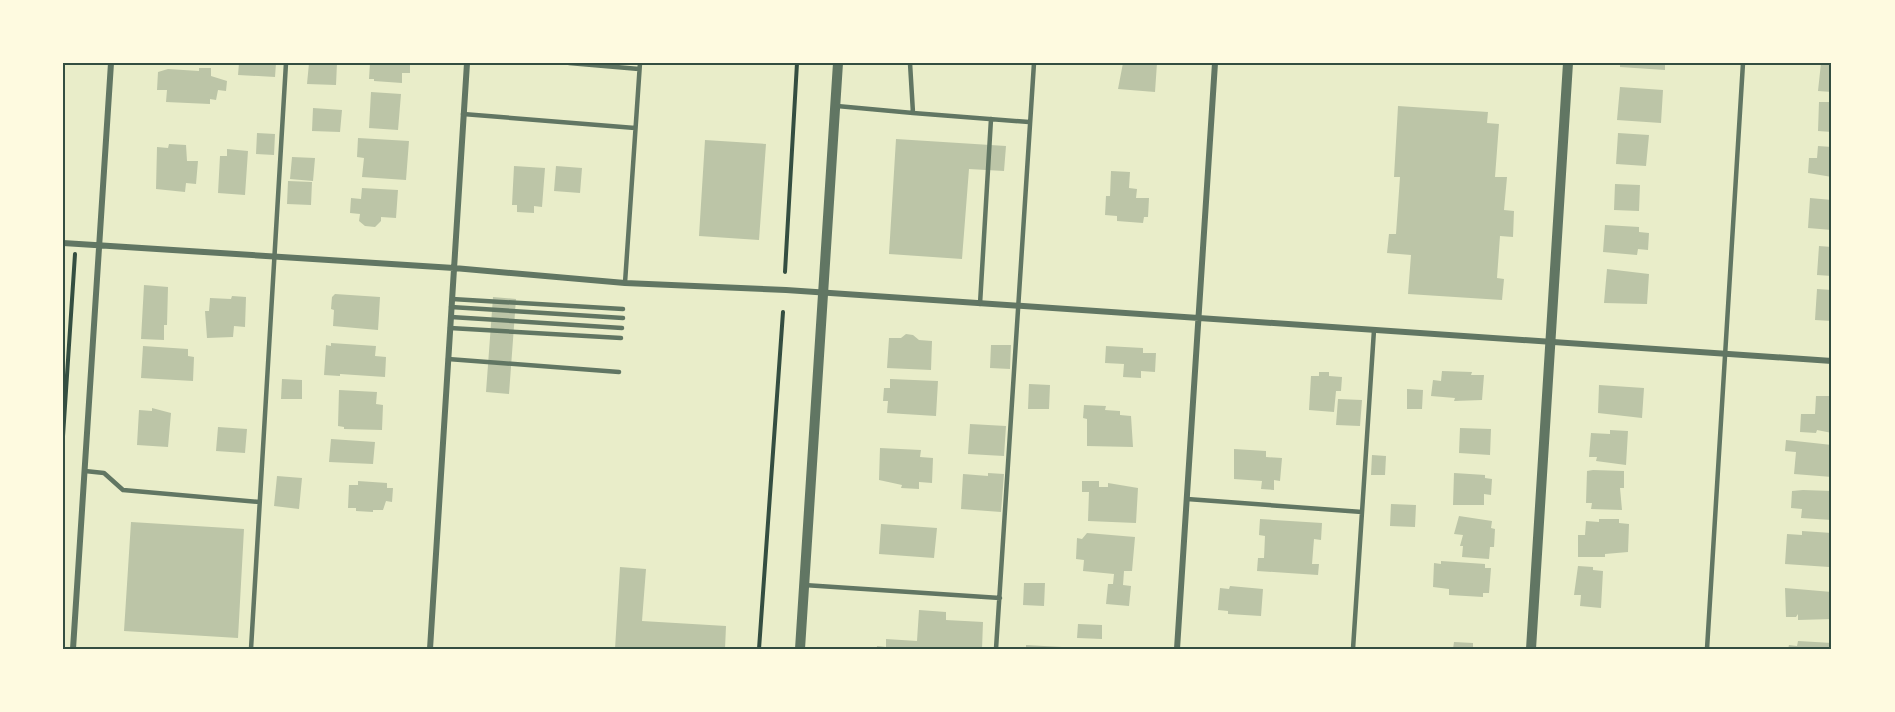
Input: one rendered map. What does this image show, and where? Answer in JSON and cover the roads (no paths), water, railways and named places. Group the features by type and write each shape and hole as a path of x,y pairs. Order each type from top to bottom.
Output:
{"street":[{"path":"74,649 111,63"},
{"path":"430,649 466,63"},
{"path":"800,649 838,63"},
{"path":"1177,649 1215,63"},
{"path":"1531,649 1568,63"},
{"path":"63,243 454,268 625,283 822,293 1832,361"}],"lane":[{"path":"250,649 286,63"},
{"path":"569,63 639,66 625,283"},
{"path":"910,63 913,113"},
{"path":"996,649 1034,63"},
{"path":"1707,649 1743,63"},
{"path":"835,106 1029,122"},
{"path":"463,114 635,128"},
{"path":"980,304 991,119"},
{"path":"452,299 623,309"},
{"path":"452,307 623,318"},
{"path":"451,316 622,328"},
{"path":"450,328 621,338"},
{"path":"1353,649 1374,330"},
{"path":"448,359 619,372"},
{"path":"85,471 104,473 123,490 260,502"},
{"path":"1187,499 1362,512"},
{"path":"804,585 1000,598"}]}
